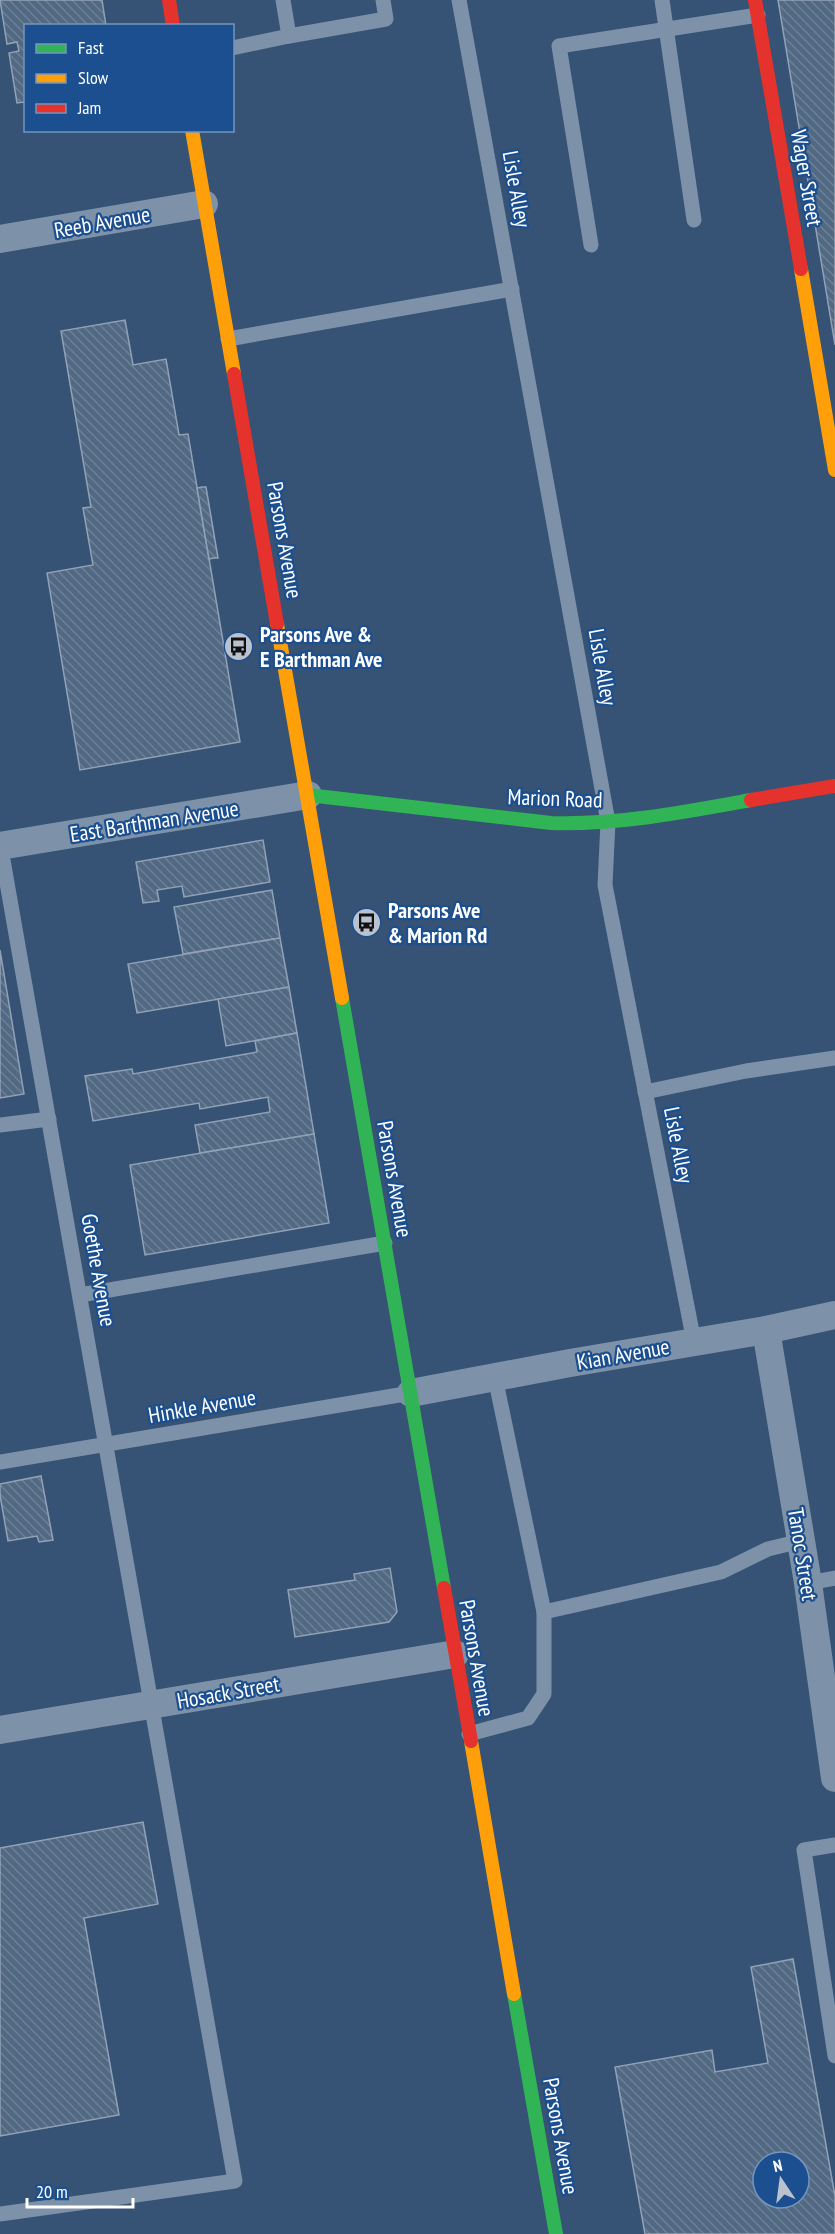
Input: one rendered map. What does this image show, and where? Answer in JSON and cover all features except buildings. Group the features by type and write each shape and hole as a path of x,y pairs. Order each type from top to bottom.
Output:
{"main road":[{"path":"169,0 173,24"},
{"name":"Wager Street","path":"757,7 835,470"},
{"name":"Parsons Avenue","path":"192,132 556,2234"},
{"name":"Marion Road","path":"308,795 551,823 579,824 677,813 835,786"}],"street":[{"name":"Reeb Avenue","path":"0,239 204,204"},
{"name":"East Barthman Avenue","path":"0,845 308,795"},
{"name":"Kian Avenue","path":"411,1393 766,1330 835,1315"},
{"name":"Tanoc Street","path":"766,1330 801,1541 822,1581 835,1778"},
{"name":"Hosack Street","path":"0,1730 455,1653"}],"lane":[{"path":"283,0 289,36"},
{"path":"234,48 386,19 383,0"},
{"name":"Lisle Alley","path":"459,0 608,822 605,885 694,1342"},
{"path":"662,0 694,220"},
{"path":"591,245 559,46 667,28 757,7"},
{"path":"228,339 512,289"},
{"name":"Goethe Avenue","path":"0,845 153,1704 235,2181 0,2214"},
{"path":"645,1092 746,1071 835,1058"},
{"path":"0,1125 49,1119"},
{"path":"80,1295 385,1243"},
{"path":"469,1734 528,1718 544,1694 544,1612 495,1377"},
{"name":"Hinkle Avenue","path":"0,1462 411,1393"},
{"path":"544,1612 721,1572 768,1549 801,1541"},
{"path":"835,1845 804,1850 835,2056"}],"traffic: fast":[{"path":"308,795 551,823 626,820 751,800"},
{"path":"342,998 444,1588"},
{"path":"514,1994 556,2234"}],"traffic: slow":[{"path":"192,132 234,374"},
{"path":"801,269 835,470"},
{"path":"277,624 342,998"},
{"path":"471,1741 514,1994"}],"traffic: jam":[{"path":"169,0 173,24"},
{"path":"755,0 801,269"},
{"path":"234,374 277,624"},
{"path":"751,800 835,786"},
{"path":"444,1588 471,1741"}],"place":[{"name":"Parsons Ave & E Barthman Ave","path":"239,647"},
{"name":"Parsons Ave & Marion Rd","path":"367,923"}]}
